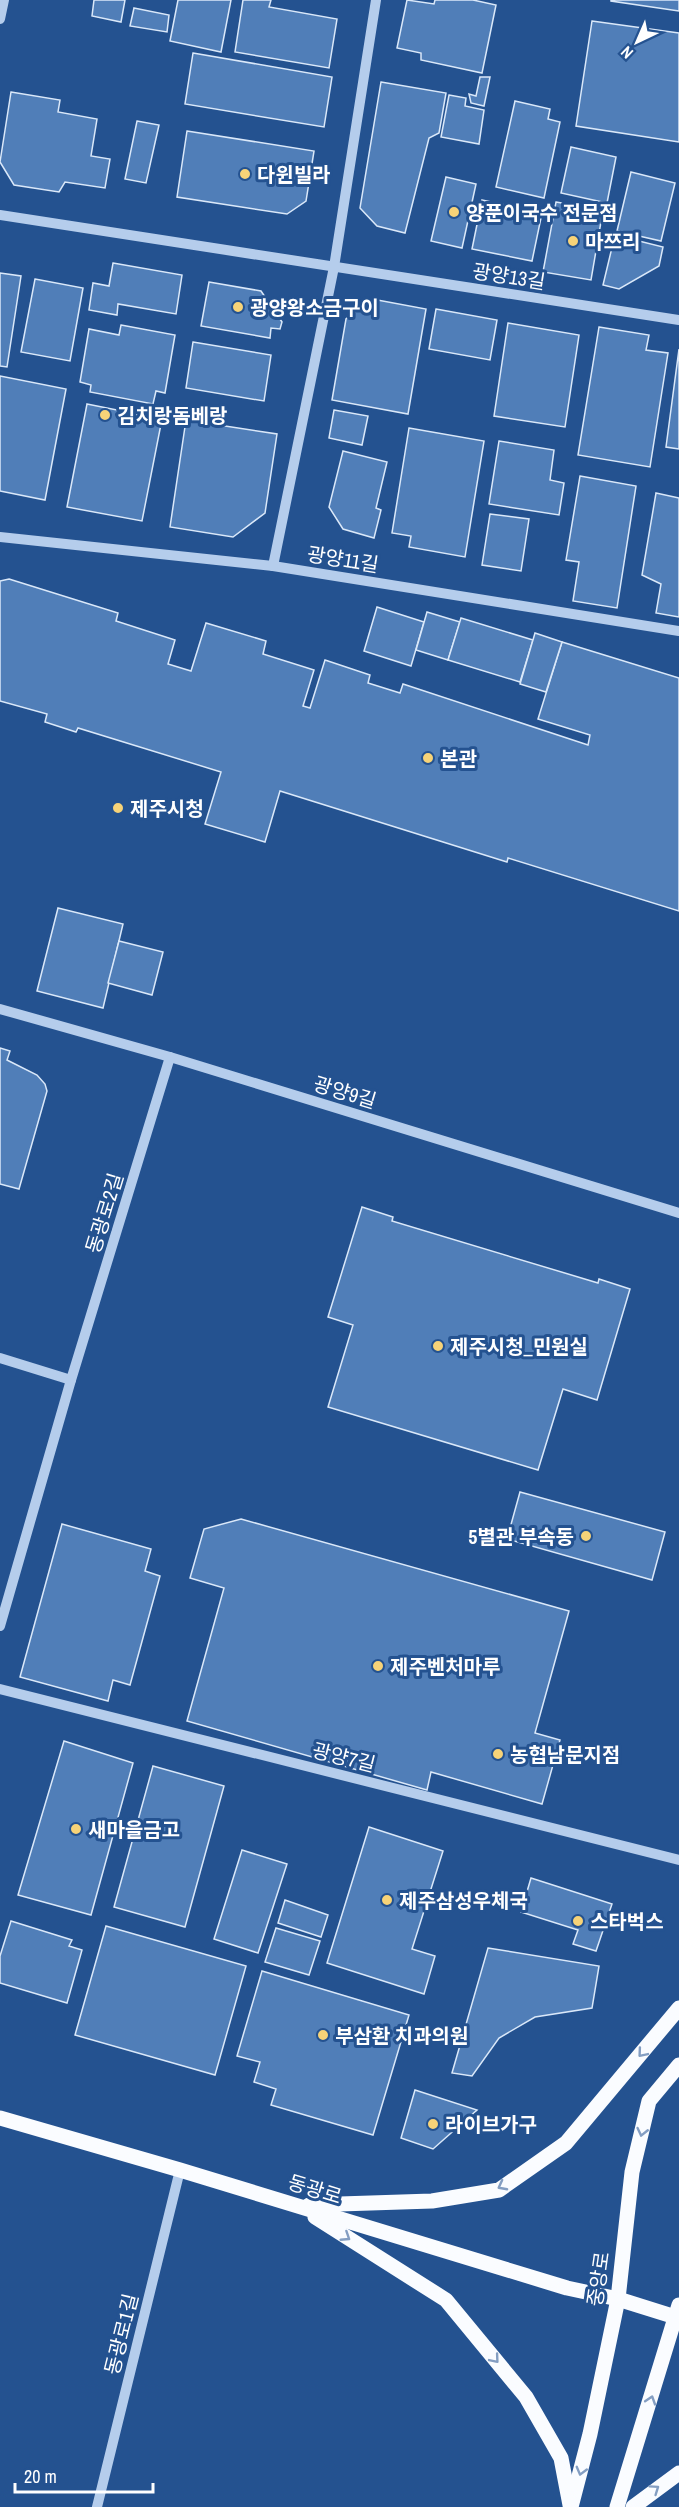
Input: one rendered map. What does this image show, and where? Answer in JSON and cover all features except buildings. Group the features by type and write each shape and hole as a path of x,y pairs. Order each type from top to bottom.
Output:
{"main road":[{"path":"297,2205 432,2201 499,2190 566,2143 679,2008"},
{"name":"중앙로","path":"570,2507 590,2434 618,2299 632,2172 649,2101 679,2065"},
{"name":"동광로","path":"0,2118 297,2205 567,2288 678,2313"},
{"path":"297,2205 446,2300 526,2397 561,2458 570,2507"},
{"path":"616,2507 678,2313"},
{"path":"633,2507 679,2473"}],"street":[{"path":"0,19 4,0"},
{"path":"273,566 334,267 376,0"},
{"name":"광양13길","path":"0,215 679,320"},
{"name":"광양11길","path":"0,537 273,566 679,630"},
{"name":"광양9길","path":"0,1009 170,1057 679,1213"},
{"name":"동광로2길","path":"0,1626 170,1057"},
{"path":"0,1358 72,1380"},
{"name":"광양7길","path":"0,1689 679,1860"},
{"name":"동광로1길","path":"98,2507 180,2170"}],"place":[{"name":"다윈빌라","path":"245,174"},
{"name":"양푼이국수 전문점","path":"454,212"},
{"name":"마쯔리","path":"573,241"},
{"name":"광양왕소금구이","path":"238,307"},
{"name":"김치랑돔베랑","path":"105,415"},
{"name":"본관","path":"428,758"},
{"name":"제주시청","path":"118,808"},
{"name":"제주시청_민원실","path":"438,1346"},
{"name":"5별관 부속동","path":"586,1536"},
{"name":"제주벤처마루","path":"378,1666"},
{"name":"농협남문지점","path":"498,1754"},
{"name":"새마을금고","path":"76,1829"},
{"name":"제주삼성우체국","path":"387,1900"},
{"name":"스타벅스","path":"578,1921"},
{"name":"부삼환 치과의원","path":"323,2035"},
{"name":"라이브가구","path":"433,2124"}]}
